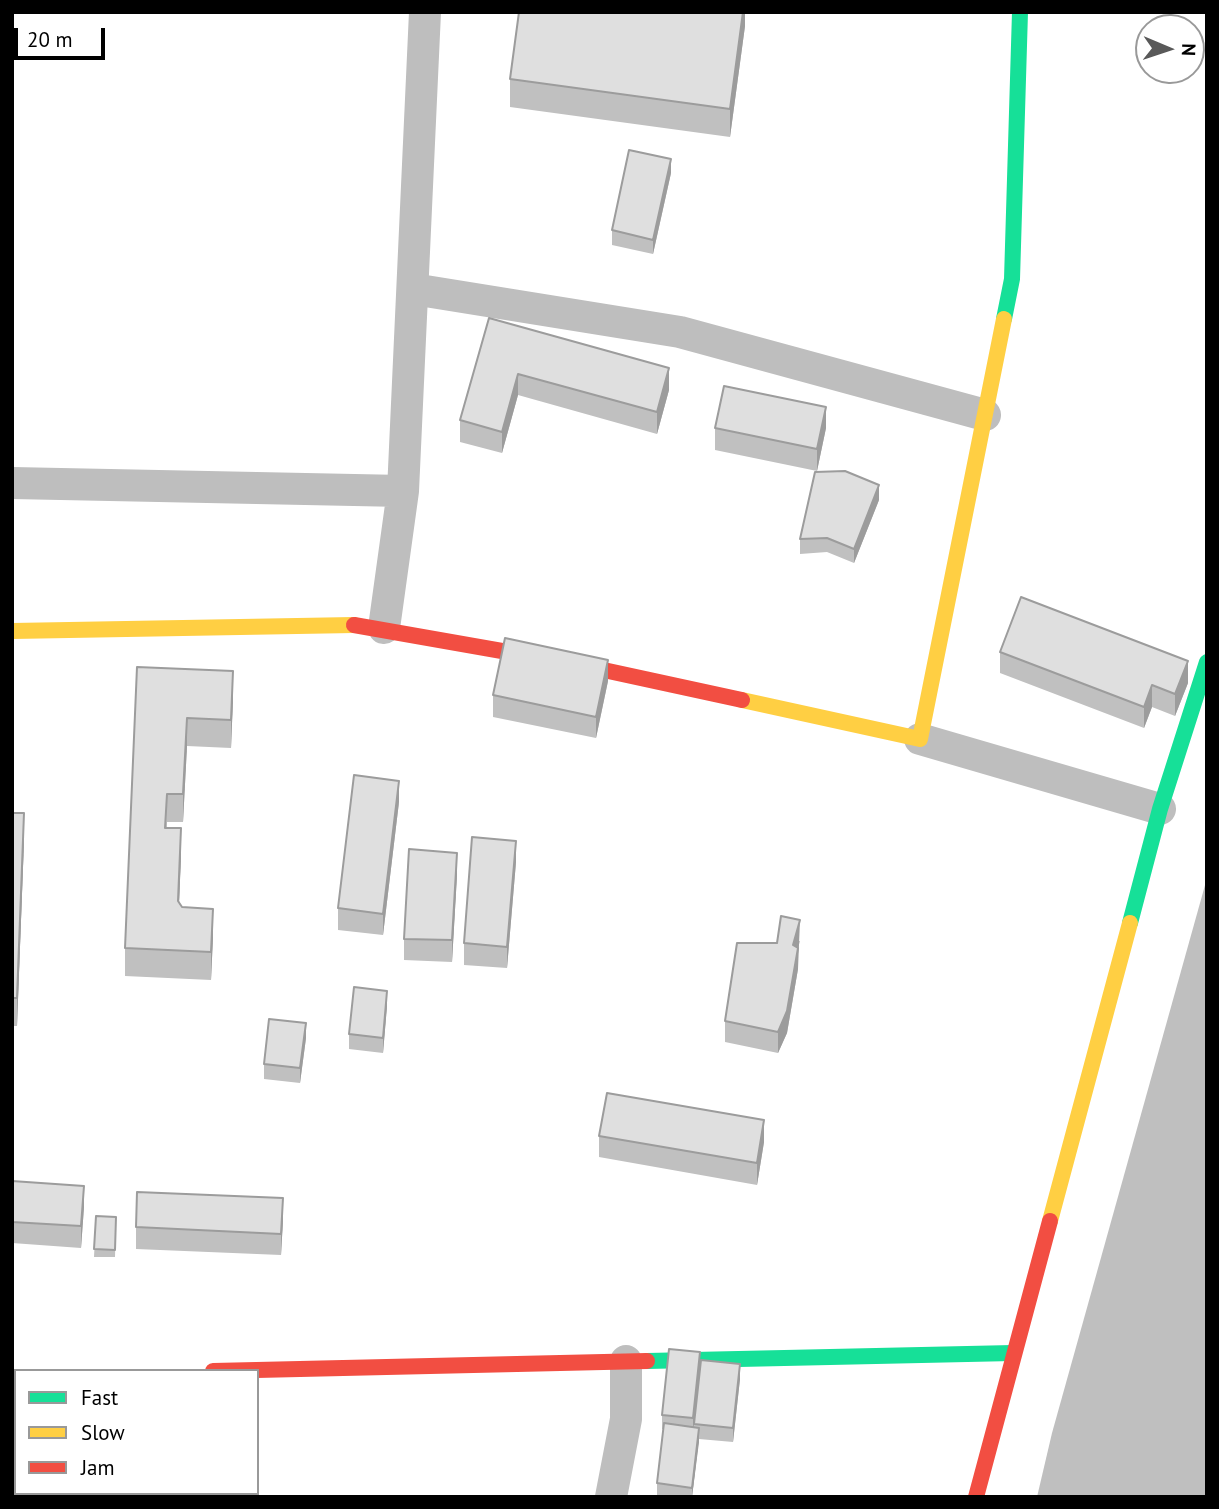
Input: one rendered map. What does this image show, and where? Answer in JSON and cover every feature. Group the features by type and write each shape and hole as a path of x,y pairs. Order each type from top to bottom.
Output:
{"street":[{"path":"384,628 403,491 425,12"},
{"path":"920,739 1012,278 1020,12"},
{"path":"413,289 680,332 985,415"},
{"path":"12,483 403,491"},
{"path":"12,631 366,625 576,664 920,739 1160,809"},
{"path":"976,1497 1160,809 1207,662"},
{"path":"259,1370 1013,1353"},
{"path":"611,1497 626,1419 626,1361"}],"shaded area":[{"path":"1207,878 1207,1497 1037,1497 1052,1433"}],"building":[{"path":"519,12 743,12 730,109 510,79"},
{"path":"629,150 671,159 653,240 612,230"},
{"path":"489,318 669,368 657,412 518,374 502,432 460,420"},
{"path":"724,386 826,407 817,449 715,428"},
{"path":"845,471 879,485 854,549 827,538 800,539 815,472"},
{"path":"1021,597 1188,661 1175,694 1152,685 1144,707 1000,652"},
{"path":"505,638 608,660 596,717 493,695"},
{"path":"137,667 233,671 231,720 187,718 183,794 167,794 165,828 181,828 178,901 182,907 213,909 211,952 125,948"},
{"path":"354,775 399,781 383,914 338,908"},
{"path":"12,813 24,813 17,998 12,998"},
{"path":"472,837 516,841 507,947 464,943"},
{"path":"409,849 457,853 452,940 404,939"},
{"path":"781,916 800,920 793,945 798,948 787,1011 778,1032 725,1021 737,943 777,943"},
{"path":"354,987 387,991 383,1038 349,1034"},
{"path":"269,1019 306,1023 300,1068 264,1064"},
{"path":"607,1093 764,1120 757,1163 599,1136"},
{"path":"12,1181 84,1186 81,1226 12,1222"},
{"path":"137,1192 283,1198 281,1234 136,1227"},
{"path":"96,1216 116,1217 115,1250 94,1249"},
{"path":"669,1349 700,1352 693,1418 662,1415"},
{"path":"701,1360 740,1364 733,1428 694,1424"},
{"path":"664,1423 699,1428 692,1488 657,1483"}],"traffic: fast":[{"path":"1004,319 1012,279 1020,12"},
{"path":"1130,923 1160,809 1207,662"},
{"path":"647,1361 1013,1353"}],"traffic: slow":[{"path":"742,700 920,739 1004,319"},
{"path":"12,631 354,625"},
{"path":"1050,1221 1130,923"}],"traffic: jam":[{"path":"354,625 576,664 742,700"},
{"path":"976,1497 1050,1221"},
{"path":"259,1370 647,1361"}]}
